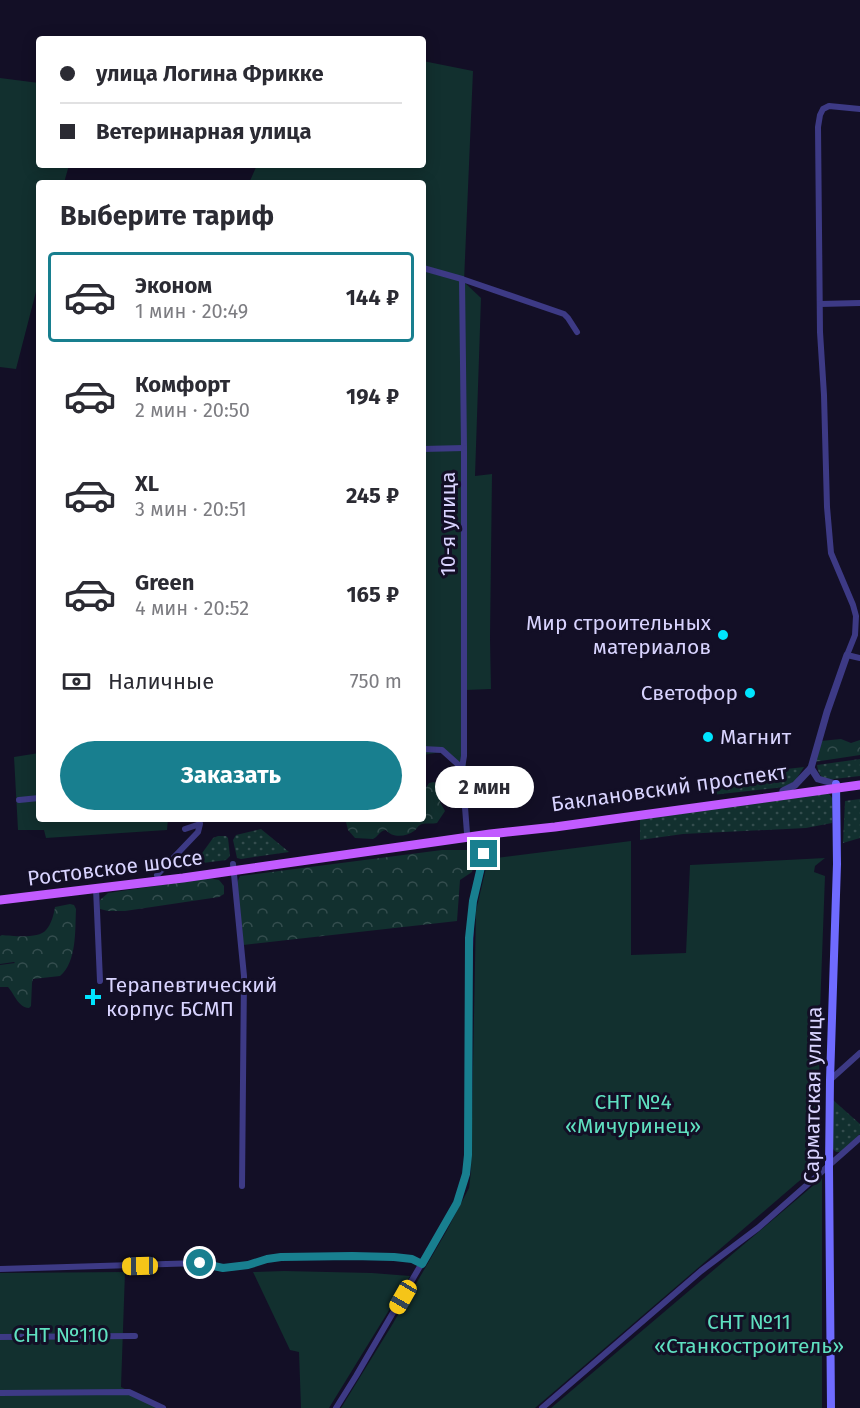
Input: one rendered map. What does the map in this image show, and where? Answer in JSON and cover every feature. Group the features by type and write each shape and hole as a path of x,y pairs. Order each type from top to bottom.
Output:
{"main road":[{"name":"Баклановский проспект","path":"837,786 860,780"},
{"name":"Баклановский проспект","path":"233,867 466,832 567,825 815,789 860,785"},
{"name":"Сарматская улица","path":"831,1408 829,1166 837,786"},
{"name":"Баклановский проспект","path":"233,867 783,791 815,789"},
{"name":"Ростовское шоссе","path":"0,895 233,867"},
{"name":"Ростовское шоссе","path":"0,900 183,878 233,867"}],"street":[{"path":"815,789 811,768 827,712 855,635 856,616 831,553 827,507 820,332 818,127 823,109 829,106 860,109"},
{"path":"426,269 564,314 578,333"},
{"name":"10-я улица","path":"462,279 465,756 462,768 466,832"},
{"path":"820,304 860,303"},
{"path":"426,449 464,447"},
{"path":"848,655 860,658"},
{"path":"426,749 442,750 462,768"},
{"path":"811,768 818,779 837,786"},
{"path":"783,791 795,785 811,768"},
{"path":"19,800 36,798"},
{"path":"157,875 198,832 200,824 185,829"},
{"path":"336,1408 457,1203 466,1174 471,920 473,901 490,832"},
{"path":"233,867 244,976 242,1186"},
{"path":"96,888 100,981"},
{"path":"830,1080 860,1053"},
{"path":"542,1408 701,1271 758,1227 860,1138"},
{"path":"0,1269 200,1263 223,1268 281,1257 308,1256 394,1257 412,1259 422,1264"},
{"path":"0,1337 135,1336"},
{"path":"0,1393 129,1392 164,1408"}],"green space":[{"path":"426,62 473,71 464,282 481,298 475,476 492,474 491,689 466,690 466,772 442,752 426,755 426,180 250,180 256,168 426,168"},
{"path":"0,78 36,83 36,168 68,168 65,180 36,180 36,292 16,369 0,367"},
{"path":"841,739 851,743 860,740 860,755 814,762 821,741"},
{"path":"36,753 36,822 168,822 167,830 46,838 44,830 18,830 14,757"},
{"path":"860,759 860,776 825,780 817,765"},
{"path":"804,767 795,781 785,787 712,795 709,778"},
{"path":"434,782 440,789 440,802 445,811 437,823 422,824 411,833 403,835 395,835 386,830 373,839 355,838 348,830 346,822 426,822 426,787 429,783"},
{"path":"827,792 833,799 832,823 806,828 683,834 640,840 640,818"},
{"path":"860,799 860,838 843,843 845,801"},
{"path":"261,829 289,852 237,858 233,840 236,835"},
{"path":"218,836 228,838 230,856 226,860 203,863 199,860 200,856 213,838"},
{"name":"СНТ №4 «Мичуринец»","path":"631,841 631,955 686,953 690,865 825,858 815,866 814,872 825,876 819,1038 820,1165 535,1408 341,1408 392,1325 469,1188 476,911 488,859"},
{"path":"442,850 474,850 472,872 460,880 457,921 243,945 236,885 240,876"},
{"path":"209,878 219,880 224,886 224,894 219,897 125,911 100,909 100,900 108,893"},
{"path":"70,904 76,909 74,945 70,963 60,976 33,979 31,1006 25,1007 19,1003 8,987 0,987 0,965 15,963 0,964 0,936 32,936 43,933 51,922 55,907"},
{"path":"833,1100 860,1124 860,1134 841,1152 836,1152 832,1148"},
{"name":"СНТ №11 «Станкостроитель»","path":"822,1178 822,1408 551,1408"},
{"name":"СНТ №110","path":"125,1272 121,1387 162,1408 0,1408 0,1273"},
{"path":"253,1272 410,1276 329,1408 301,1408 299,1352 290,1350"}],"place":[{"name":"Мир строительных материалов","path":"723,635"},
{"name":"Светофор","path":"750,693"},
{"name":"Магнит","path":"708,737"},
{"name":"Терапевтический корпус БСМП","path":"93,997"}],"route":[{"path":"200,1263 223,1268 241,1267 281,1257 352,1256 412,1259 422,1264 457,1203 466,1174 469,938 473,901 484,854"}]}
